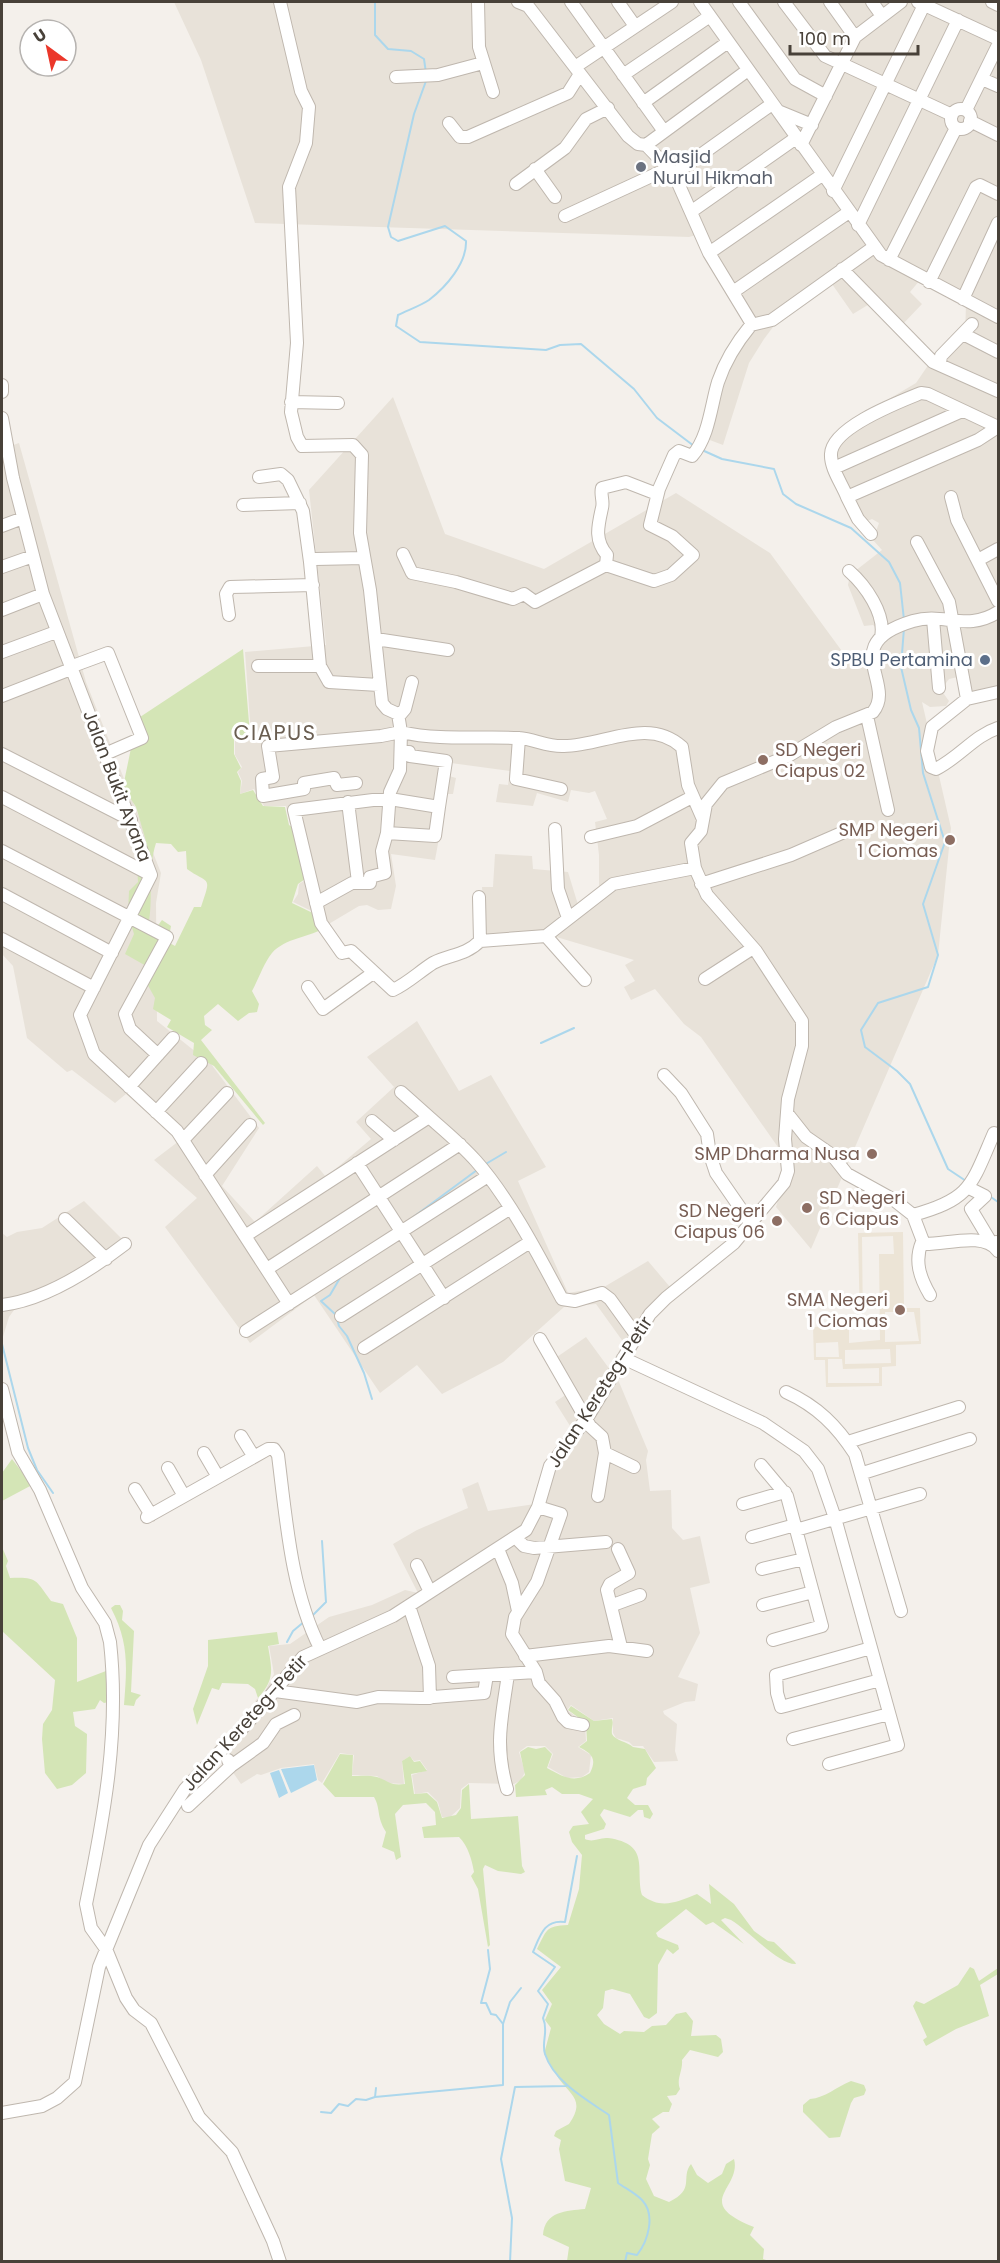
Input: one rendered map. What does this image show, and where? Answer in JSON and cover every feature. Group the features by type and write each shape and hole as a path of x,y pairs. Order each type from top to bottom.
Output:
{"street":[{"path":"280,2 301,91 309,106 306,143 289,187 297,343 291,402 297,437 302,446 354,445 362,455 360,533 376,639 379,685 384,706 399,716"},
{"path":"478,2 478,39 493,92"},
{"path":"518,2 528,6 632,140 646,145 672,171 709,253 752,324"},
{"path":"571,2 663,130"},
{"path":"618,2 635,26"},
{"path":"449,123 460,137 468,136 568,93 578,71 603,48 635,26 657,5 672,2"},
{"path":"700,2 874,247 889,260 929,282 963,299 997,312"},
{"path":"739,2 795,79 826,96"},
{"path":"784,2 825,56 952,115"},
{"path":"830,2 855,37"},
{"path":"872,2 882,16"},
{"path":"692,212 799,141 812,125 855,37 901,2"},
{"path":"992,2 999,4"},
{"path":"833,190 921,3 999,39"},
{"path":"623,75 710,16"},
{"path":"858,225 958,20"},
{"path":"643,103 728,42"},
{"path":"956,128 965,128 982,78 999,45"},
{"path":"396,77 438,75 483,63"},
{"path":"646,145 663,130 748,70"},
{"path":"982,78 999,86"},
{"path":"516,184 565,148 586,119 608,108"},
{"path":"774,108 812,125"},
{"path":"565,216 672,171 774,108"},
{"path":"956,128 952,123 952,115 956,110 999,135"},
{"path":"889,260 956,128"},
{"path":"536,169 555,197"},
{"path":"709,253 822,175"},
{"path":"929,282 975,188 980,185 999,194"},
{"path":"733,292 849,212"},
{"path":"963,299 999,223"},
{"path":"752,324 761,325 772,320 874,247"},
{"path":"842,269 928,357 999,391"},
{"path":"403,554 412,573 456,582 513,599 524,594 533,602 606,564 654,581 671,575 693,555 672,536 650,525 657,494 676,453 681,451 691,456 698,448 724,366 752,324"},
{"path":"940,363 941,356 972,324"},
{"path":"963,334 999,352"},
{"path":"2,385 2,392"},
{"path":"871,534 858,519 834,468 831,456 835,441 861,421 924,393 998,427"},
{"path":"291,402 338,403"},
{"path":"834,468 962,411"},
{"name":"Jalan Bukit Ayana","path":"2,418 23,518 43,594 151,875 80,1015 94,1054 183,1140 289,1304"},
{"path":"847,497 978,440 998,427"},
{"path":"259,477 284,475 300,503 313,585 320,666 328,682 379,685"},
{"path":"606,564 607,555 601,548 597,526 602,507 601,490 626,482 657,494"},
{"path":"951,498 957,520 999,601"},
{"path":"243,505 300,503"},
{"path":"2,526 23,518"},
{"path":"917,542 945,593 953,621 967,699"},
{"path":"978,560 999,549"},
{"path":"2,567 33,556"},
{"path":"310,562 315,559 364,558"},
{"path":"849,571 861,581 874,605 882,630 881,637"},
{"path":"229,615 226,594 230,587 313,585"},
{"path":"2,610 43,594"},
{"path":"888,810 867,716 876,708 878,701 872,661 875,647 881,637 892,628 913,621 933,619 978,622 999,612"},
{"path":"933,619 939,688"},
{"path":"2,652 56,632"},
{"path":"376,639 448,650"},
{"path":"2,696 108,653 141,738 105,754"},
{"path":"258,666 320,666"},
{"path":"348,802 358,882 359,885 370,883 370,877 385,873 382,853 387,833 388,800 400,770 399,716 406,707 412,682"},
{"path":"999,692 967,699 930,731 927,751 931,767 936,769 956,759 978,737 999,728"},
{"name":"Jalan Kereteg–Petir","path":"2,2113 42,2106 57,2098 75,2082 99,1967 160,1826 184,1789 276,1691 300,1659 383,1620 526,1530 538,1507 550,1466 587,1418 636,1335 657,1306 734,1243 752,1225 787,1179 789,1088 802,1046 804,1029 796,1010 753,948 712,903 695,868 691,843 701,831 702,817 712,793 723,783 788,756 836,727 867,716"},
{"path":"356,783 337,785 334,778 322,778 304,783 304,789 263,796 262,779 273,777 268,746 381,736 401,732 437,737 519,738 566,746 634,732 654,734 676,742 682,747 692,797 702,817"},
{"path":"519,738 516,779 561,789"},
{"path":"387,833 435,836 446,761 410,756 409,752 401,752"},
{"path":"2,754 131,820"},
{"path":"591,837 637,825 692,797"},
{"path":"2,798 151,875"},
{"path":"439,807 388,800 348,802 294,810 321,923 342,953 351,951 393,990 404,985 435,962 460,955 480,941 546,936 613,884 695,868"},
{"path":"555,829 558,889 568,918"},
{"path":"701,884 791,855 844,832"},
{"path":"2,851 166,937 125,1014 130,1029 158,1055"},
{"path":"316,903 358,882"},
{"path":"2,894 112,953"},
{"path":"479,897 480,941"},
{"path":"546,936 585,980"},
{"path":"2,939 94,988"},
{"path":"705,979 753,948"},
{"path":"308,987 323,1009 373,973"},
{"path":"129,1087 173,1038"},
{"path":"156,1112 201,1063"},
{"path":"664,1075 681,1093 707,1134 716,1173 752,1225"},
{"path":"400,1092 460,1144 488,1176 555,1284 561,1299 575,1301 602,1293 610,1299 636,1335"},
{"path":"183,1140 227,1093"},
{"path":"787,1113 806,1137 832,1155 847,1174 894,1200 913,1215 922,1242 918,1251 919,1275 930,1295"},
{"path":"245,1236 429,1117"},
{"path":"372,1121 394,1140"},
{"path":"205,1175 250,1125"},
{"path":"913,1215 933,1210 956,1199 971,1183 994,1133"},
{"path":"267,1269 460,1144"},
{"path":"357,1163 444,1298"},
{"path":"246,1331 488,1176"},
{"path":"971,1183 985,1196 971,1209 996,1245"},
{"path":"341,1316 509,1209"},
{"path":"65,1219 106,1259"},
{"path":"922,1242 928,1244 952,1241 996,1245"},
{"path":"364,1347 530,1242"},
{"path":"2,1305 39,1294 106,1259 125,1244"},
{"path":"540,1339 590,1426 602,1437 605,1453 598,1496"},
{"path":"623,1358 763,1423 804,1451 818,1469 835,1518 898,1745 829,1764"},
{"path":"2,1389 18,1452 40,1490 82,1588 105,1623 110,1642 111,1771 106,1810 86,1904 91,1928 106,1949 126,1998 134,2010 151,2023 199,2117 232,2152 273,2241 280,2262"},
{"path":"786,1392 821,1412 848,1442 863,1473 901,1611"},
{"path":"848,1442 959,1407"},
{"path":"241,1436 254,1457"},
{"path":"863,1473 970,1439"},
{"path":"135,1488 149,1516 272,1449 278,1455 299,1594 307,1620 320,1648"},
{"path":"605,1453 634,1467"},
{"path":"204,1454 218,1477"},
{"path":"761,1465 785,1492 822,1626 773,1640"},
{"path":"168,1468 184,1496"},
{"path":"743,1504 785,1492"},
{"path":"752,1537 835,1518 920,1494"},
{"path":"538,1507 561,1514 537,1582 518,1611 512,1634 536,1672 539,1683 555,1701 564,1719 583,1725"},
{"path":"516,1538 527,1547 550,1548 606,1542"},
{"path":"498,1549 512,1583 518,1611"},
{"path":"618,1549 629,1572 608,1586 621,1647"},
{"path":"762,1569 804,1559"},
{"path":"417,1565 430,1592"},
{"path":"763,1605 813,1592"},
{"path":"613,1605 640,1595"},
{"path":"409,1605 429,1666 430,1698"},
{"path":"525,1656 621,1647 647,1651"},
{"path":"871,1648 776,1675 778,1703 781,1707 880,1680"},
{"path":"453,1677 536,1672"},
{"path":"507,1789 500,1764 499,1716 504,1708 508,1674"},
{"path":"276,1691 355,1702 381,1697 430,1698 484,1693 487,1675"},
{"path":"793,1739 889,1713"},
{"path":"188,1806 231,1766 263,1743 276,1724 294,1715"},
{"path":"223,1748 231,1766"}],"shaded area":[{"name":"CIAPUS","path":"174,2 998,2 998,690 972,697 958,677 949,679 941,690 949,701 946,706 930,707 922,702 951,828 938,955 811,1249 776,1207 789,1163 701,1037 684,1024 655,989 631,1000 624,987 635,981 625,965 634,960 553,936 485,941 482,887 493,887 495,854 532,856 533,869 568,872 579,908 599,896 599,855 595,822 607,819 595,791 589,793 571,790 568,802 537,793 533,806 496,802 499,784 508,785 510,771 451,763 449,776 456,778 453,794 447,794 435,860 391,854 396,886 391,909 378,910 367,905 359,906 327,925 320,915 293,902 298,894 299,884 312,876 301,832 290,824 286,806 264,806 254,789 240,794 242,781 238,772 242,767 235,755 235,738 251,735 245,652 326,645 309,490 393,397 445,534 544,569 676,493 770,553 847,658 868,651 880,631 873,625 864,626 848,585 850,575 882,550 873,540 879,523 872,519 858,525 828,453 867,412 916,383 933,358 965,336 966,304 920,280 910,292 922,304 902,325 876,300 853,314 832,284 776,323 749,363 723,445 707,439 727,367 754,323 700,234 689,237 255,223 201,60"},
{"path":"19,443 86,682 161,873 156,903 157,1021 211,1064 259,1128 222,1186 255,1222 317,1166 326,1177 371,1139 356,1122 394,1087 367,1057 417,1021 459,1091 491,1075 546,1167 518,1181 568,1293 604,1287 648,1261 670,1287 624,1343 596,1304 564,1307 503,1362 442,1394 417,1365 380,1393 314,1295 250,1343 165,1227 197,1198 154,1160 179,1141 126,1094 115,1103 72,1070 67,1072 27,1038 13,966 2,954 2,449"},
{"path":"84,1201 127,1244 22,1299 9,1317 2,1340 2,1233 7,1237 17,1232 42,1228"},
{"name":"SMA Negeri 1 Ciomas","path":"903,1232 904,1308 920,1308 921,1344 896,1345 896,1366 882,1367 882,1386 826,1387 825,1360 814,1360 813,1327 860,1325 858,1233","holes":["893,1236 894,1254 879,1254 880,1340 849,1343 849,1330 863,1329 862,1237","885,1312 914,1312 919,1341 885,1342","838,1342 839,1357 816,1357 816,1343","890,1349 891,1363 845,1364 845,1350","828,1359 842,1359 843,1369 879,1368 879,1383 828,1383"]},
{"path":"586,1337 619,1382 648,1451 646,1460 650,1491 671,1490 672,1528 683,1540 700,1536 710,1583 690,1588 700,1633 678,1677 698,1684 695,1701 685,1702 663,1711 677,1724 675,1751 678,1761 654,1762 643,1746 633,1746 629,1742 616,1738 613,1733 613,1718 594,1721 571,1705 567,1710 585,1723 586,1741 578,1747 591,1755 589,1772 582,1777 567,1778 548,1767 553,1754 545,1746 527,1746 519,1752 525,1772 521,1780 514,1784 469,1783 461,1789 460,1808 449,1818 442,1817 438,1802 428,1792 415,1794 412,1775 427,1770 420,1760 414,1761 410,1756 402,1761 404,1784 386,1783 377,1776 352,1775 354,1755 340,1753 322,1783 318,1780 314,1764 257,1774 241,1784 216,1748 259,1705 255,1701 265,1691 274,1674 269,1646 290,1644 329,1617 372,1605 405,1590 418,1593 393,1544 417,1530 468,1508 462,1489 478,1482 488,1511 535,1504 572,1429 555,1402 573,1390 554,1359"}],"green space":[{"path":"243,649 250,735 234,737 234,754 241,768 237,772 241,781 240,794 253,790 263,806 285,807 289,825 300,832 311,875 298,884 292,903 319,916 327,927 284,944 272,953 252,991 259,1004 257,1012 249,1013 238,1021 218,1004 204,1016 205,1025 212,1030 201,1040 265,1123 263,1125 214,1066 193,1055 194,1043 167,1027 171,1020 153,1009 155,998 146,982 155,971 125,954 134,934 128,914 129,891 138,882 137,865 146,841 136,807 123,787 137,719","holes":["156,843 171,844 178,852 186,851 187,869 204,879 207,885 201,907 194,907 175,946 168,942 171,926 162,920 156,928 148,927 152,864"]},
{"path":"12,1459 32,1485 2,1501 2,1473"},
{"path":"2,1547 8,1561 6,1566 10,1578 31,1579 42,1588 51,1601 63,1604 77,1638 77,1682 106,1671 109,1650 95,1611 103,1613 114,1646 116,1666 114,1701 104,1703 100,1700 95,1709 73,1712 75,1726 87,1734 86,1773 72,1785 57,1789 45,1773 42,1739 43,1724 52,1710 55,1680 2,1631"},
{"path":"120,1605 123,1611 122,1620 134,1631 131,1692 141,1695 134,1706 124,1705 125,1655 121,1632 111,1608"},
{"path":"277,1632 279,1644 268,1646 270,1680 258,1698 255,1689 248,1684 222,1683 219,1690 212,1688 197,1725 193,1709 208,1666 208,1640"},
{"path":"571,1706 594,1721 612,1719 613,1736 633,1747 645,1749 656,1768 647,1778 646,1785 633,1789 627,1798 635,1805 648,1805 653,1814 650,1819 644,1817 643,1810 638,1810 630,1817 604,1809 600,1815 606,1824 604,1829 585,1835 585,1839 608,1838 622,1841 630,1846 636,1852 638,1859 642,1895 649,1900 669,1903 697,1894 711,1904 709,1884 734,1904 754,1931 768,1941 774,1942 796,1964 781,1959 731,1920 725,1918 721,1920 744,1944 713,1922 706,1925 686,1909 656,1933 658,1937 678,1945 679,1949 673,1954 667,1949 658,1965 657,2013 649,2019 644,2017 630,1994 612,1989 605,1991 603,2008 597,2015 604,2024 620,2034 624,2031 644,2032 652,2026 666,2025 676,2014 686,2012 693,2021 691,2036 716,2035 721,2039 723,2052 718,2057 690,2050 682,2060 680,2089 676,2095 667,2096 672,2104 669,2112 663,2112 652,2119 660,2127 652,2134 648,2159 650,2165 646,2179 654,2196 669,2202 685,2188 691,2164 697,2175 708,2183 722,2174 726,2164 734,2159 735,2170 722,2202 725,2210 735,2218 754,2227 750,2235 764,2249 763,2259 769,2261 567,2261 569,2247 543,2235 552,2217 564,2212 585,2209 591,2188 565,2181 559,2149 561,2140 554,2136 556,2131 569,2124 574,2116 576,2104 575,2099 544,2054 551,2028 545,2020 552,2004 542,1990 561,1967 537,1949 548,1930 568,1925 579,1889 582,1855 572,1842 569,1832 573,1826 589,1824 581,1812 593,1799 579,1794 562,1794 552,1787 545,1790 547,1795 516,1797 515,1785 525,1775 520,1752 528,1747 536,1749 545,1747 552,1754 547,1768 563,1776 579,1778 590,1773 593,1763 592,1756 579,1747 587,1741 586,1723 568,1710"},
{"path":"340,1754 353,1755 352,1776 374,1776 396,1784 405,1784 402,1761 410,1756 414,1762 420,1761 427,1771 411,1774 414,1794 427,1793 437,1802 442,1818 456,1815 461,1808 462,1790 469,1784 471,1819 518,1816 522,1866 525,1872 521,1874 498,1871 485,1865 483,1869 490,1945 488,1947 478,1889 471,1876 474,1872 472,1863 459,1837 424,1838 422,1827 436,1825 435,1812 426,1803 403,1805 395,1814 401,1857 396,1860 394,1852 382,1847 386,1832 374,1797 335,1797 323,1784"},
{"path":"970,1967 974,1969 979,1981 998,1968 998,1974 980,1985 989,2016 956,2029 926,2046 923,2040 927,2037 913,2006 916,2001 924,2004 958,1985"},
{"path":"851,2081 864,2085 866,2090 864,2095 854,2098 851,2103 840,2137 829,2138 803,2112 803,2105 810,2099 826,2094"}],"water":[{"path":"314,1765 317,1780 291,1793 281,1769"},
{"path":"279,1770 288,1793 279,1798 270,1773"}],"waterway":[{"path":"375,2 375,35 388,49 411,51 424,59 426,73"},
{"path":"426,81 414,114 388,227 391,237 398,241 445,226 466,241 463,258 454,274 429,300 398,315 396,326 420,342 546,350 560,345 581,344 634,389 657,418 694,446"},
{"path":"702,450 722,459 774,469 783,494 796,504 851,528 889,562 900,583 904,620"},
{"path":"904,628 901,667 911,710 919,728 923,773 945,842 923,904 938,955 928,987 878,1003 861,1030 865,1047 910,1084 948,1169 966,1181"},
{"path":"541,1043 574,1028"},
{"path":"484,1165 506,1152"},
{"path":"412,1218 477,1170"},
{"path":"988,1195 998,1202"},
{"path":"340,1278 330,1295 321,1301 336,1315 339,1326 347,1336 364,1373 372,1399"},
{"path":"2,1344 28,1448 37,1470 53,1493"},
{"path":"312,1616 326,1602 322,1541"},
{"path":"287,1642 293,1631 305,1621"},
{"path":"577,1856 565,1922 552,1923 547,1926 533,1952 555,1967 538,1991 548,2004 543,2018 545,2023 544,2050 549,2064 563,2082 609,2115 618,2183 639,2197 649,2213 649,2228 644,2243 637,2255 627,2253 625,2262"},
{"path":"488,1950 490,1969 481,2003 486,2003 491,2014 496,2015 503,2024"},
{"path":"375,2097 503,2085 503,2024 510,2002 521,1988"},
{"path":"510,2262 512,2218 501,2159 515,2087 566,2086"},
{"path":"321,2112 331,2113 339,2104 348,2106 356,2099 366,2100 375,2097 376,2088"}],"place":[{"name":"Masjid Nurul Hikmah","path":"641,167"},
{"name":"SPBU Pertamina","path":"985,660"},
{"name":"SD Negeri Ciapus 02","path":"763,760"},
{"name":"SMP Negeri 1 Ciomas","path":"950,840"},
{"name":"SMP Dharma Nusa","path":"872,1154"},
{"name":"SD Negeri 6 Ciapus","path":"807,1208"},
{"name":"SD Negeri Ciapus 06","path":"777,1221"},
{"name":"SMA Negeri 1 Ciomas","path":"900,1310"}],"district":[{"name":"CIAPUS","path":"275,733"}]}
